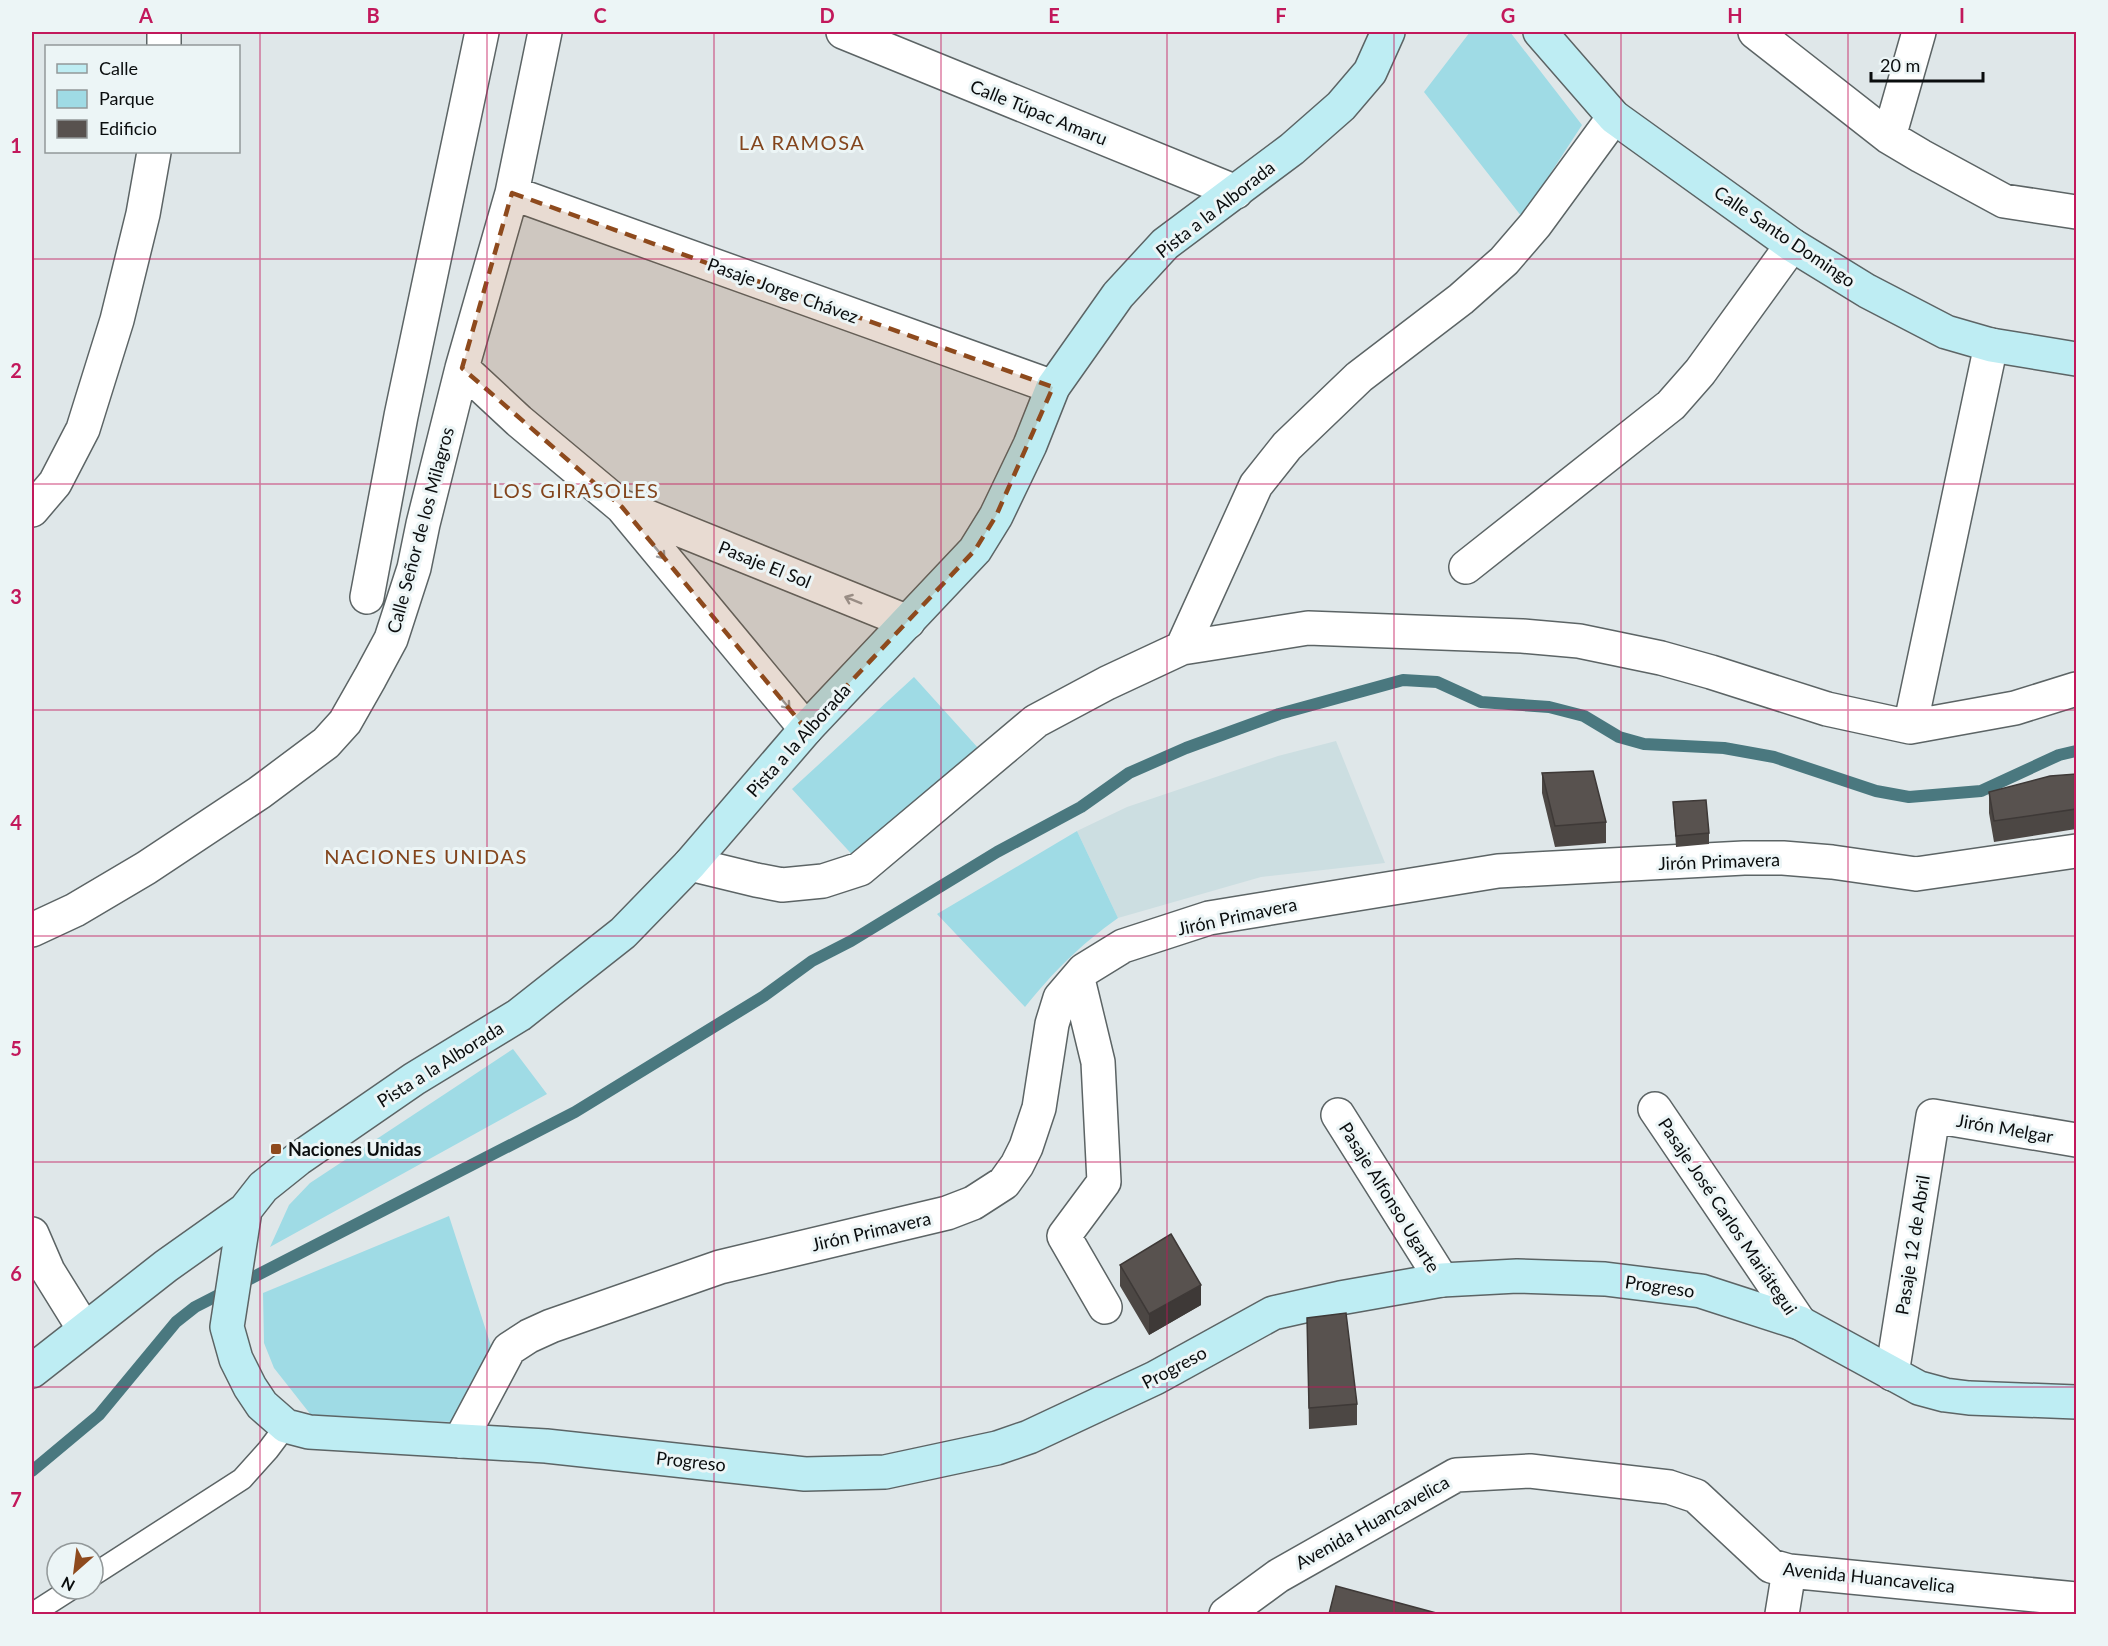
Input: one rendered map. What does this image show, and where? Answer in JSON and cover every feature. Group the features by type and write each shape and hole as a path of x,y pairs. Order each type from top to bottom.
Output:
{"main road":[{"name":"Pista a la Alborada","path":"32,1371 166,1266 245,1210 263,1187 297,1159 414,1079 519,1015 623,933 690,864 806,729 975,550 996,516 1030,445 1053,387 1118,295 1165,244 1292,149 1341,106 1370,72 1388,32"},
{"name":"Calle Santo Domingo","path":"1540,32 1614,117 1792,245 1867,291 1946,332 1991,345 2076,358"},
{"path":"245,1210 239,1261 227,1327 236,1359 250,1387 274,1415"},
{"name":"Progreso","path":"274,1415 309,1432 546,1446 805,1474 885,1472 959,1458 1029,1437 1155,1378 1273,1313 1340,1298 1442,1280 1517,1276 1605,1279 1701,1292 1800,1323 1919,1388 1969,1398 2076,1402"}],"street":[{"path":"367,597 401,416 482,32"},
{"name":"Calle Señor de los Milagros","path":"32,930 86,904 146,868 250,799 326,743 345,722 391,639 414,567 462,368 512,193 545,32"},
{"name":"Calle Túpac Amaru","path":"846,32 1236,192"},
{"path":"1755,32 1889,137 2004,201 2076,212"},
{"path":"1889,137 1919,32"},
{"path":"1182,648 1256,485 1287,446 1359,377 1461,299 1504,261 1535,225 1614,117"},
{"path":"32,510 55,483 83,429 117,320 143,214 154,153"},
{"name":"Pasaje Jorge Chávez","path":"512,193 1053,387"},
{"path":"1466,567 1671,405 1700,372 1792,245"},
{"path":"1910,727 1991,345"},
{"name":"Pasaje El Sol","path":"462,368 519,421 622,507 806,729"},
{"name":"Pasaje El Sol","path":"622,507 908,622"},
{"path":"690,864 782,885 824,881 860,869 1036,721 1107,683 1182,648 1308,628 1522,636 1579,641 1661,658 1827,710 1910,727 2015,708 2076,689"},
{"name":"Jirón Primavera","path":"460,1441 509,1349 529,1336 551,1326 720,1267 947,1213 973,1203 1004,1184 1026,1148 1039,1108 1052,1024 1060,998 1084,970 1123,946 1209,918 1498,872 1744,858 1783,858 1917,874 2076,851"},
{"path":"1078,979 1098,1062 1104,1182 1064,1236 1105,1307"},
{"name":"Pasaje José Carlos Mariátegui","path":"1655,1109 1800,1323"},
{"name":"Pasaje Alfonso Ugarte","path":"1338,1114 1442,1280"},
{"name":"Jirón Melgar","path":"1933,1116 2076,1140"},
{"name":"Pasaje 12 de Abril","path":"1892,1374 1933,1116"},
{"path":"32,1234 48,1271 84,1329"},
{"name":"Avenida Huancavelica","path":"1226,1614 1278,1576 1456,1475 1530,1471 1669,1487 1696,1496 1772,1566 1789,1571 2076,1599"},
{"path":"1782,1614 1789,1571"}],"lane":[{"path":"105,1567 242,1479 268,1450 274,1415"},
{"path":"32,1614 52,1601"}],"highlighted area":[{"path":"512,193 1053,387 996,516 975,550 806,729 622,507 462,368"}],"shaded area":[{"path":"1336,741 1385,863 1261,877 1118,918 1077,831 1127,807 1278,756"}],"green space":[{"path":"1470,32 1510,32 1582,125 1522,217 1424,92"},
{"path":"914,677 979,749 857,860 792,789"},
{"path":"1077,831 1118,918 1068,959 1025,1007 937,914"},
{"path":"513,1049 547,1094 270,1247 289,1205 310,1183"},
{"path":"449,1216 491,1346 454,1422 346,1419 311,1415 274,1368 264,1343 263,1293"}],"building":[{"path":"1593,771 1606,822 1555,826 1542,773"},
{"path":"2076,774 2076,809 1994,821 1989,792 2050,776"},
{"path":"1706,800 1709,833 1676,836 1673,802"},
{"path":"1171,1234 1201,1285 1149,1314 1120,1265"},
{"path":"1346,1313 1357,1404 1309,1408 1307,1318"},
{"path":"1336,1586 1440,1614 1329,1614"}],"waterway":[{"path":"32,1471 99,1415 176,1322 195,1307 575,1112 764,996 812,961 851,941 997,852 1081,807 1129,773 1186,748 1279,714 1403,680 1437,682 1481,702 1549,707 1584,716 1619,737 1644,744 1724,748 1774,757 1876,791 1909,797 1981,791 2059,755 2076,751"}],"place":[{"name":"Naciones Unidas","path":"276,1149"}],"district":[{"name":"LA RAMOSA","path":"802,142"},
{"name":"LOS GIRASOLES","path":"576,490"},
{"name":"NACIONES UNIDAS","path":"426,856"}]}
